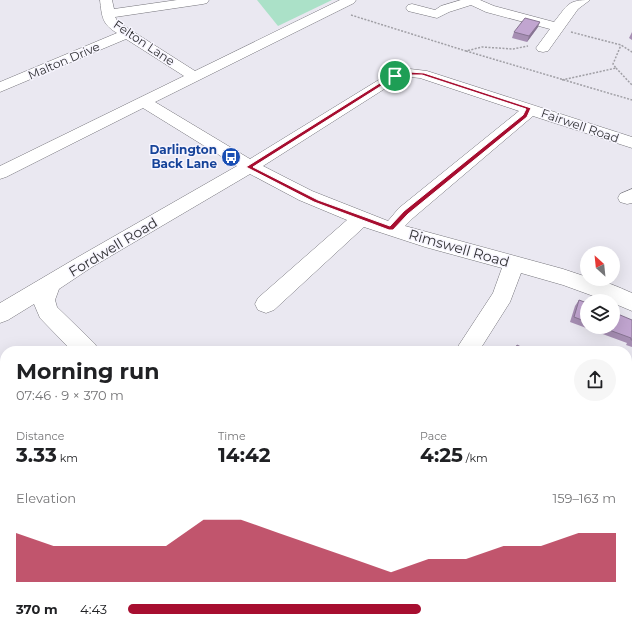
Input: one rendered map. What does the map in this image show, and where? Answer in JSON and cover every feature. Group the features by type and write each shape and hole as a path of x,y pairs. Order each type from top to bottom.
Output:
{"street":[{"name":"Felton Lane","path":"106,0 109,19 113,25 195,77"},
{"path":"108,14 203,0"},
{"path":"437,14 445,9 471,0 490,9 557,28"},
{"path":"542,45 574,6 588,2"},
{"path":"0,173 195,77 349,7"},
{"path":"412,8 454,19"},
{"name":"Malton Drive","path":"0,87 127,34"},
{"path":"542,45 564,45"},
{"name":"Fairwell Road","path":"249,167 395,76 410,73 422,74 632,143"},
{"name":"Rimswell Road","path":"144,102 249,167 316,201 362,219 444,246 573,279 632,302"},
{"path":"391,229 406,212 525,116 529,108"},
{"name":"Fordwell Road","path":"0,314 249,167"},
{"path":"267,304 362,219"},
{"path":"470,346 502,296 514,264"},
{"path":"50,284 44,300 48,312 82,346"}],"path":[{"path":"349,7 466,51 632,100"},
{"path":"557,28 621,45 632,52"},
{"path":"466,51 482,47 513,49 542,45"},
{"path":"621,45 613,64 632,86"},
{"path":"561,80 616,68"}],"green space":[{"path":"257,0 332,0 278,26"}],"building":[{"path":"525,18 540,22 529,36 514,32"},
{"path":"579,300 580,319 574,317"},
{"path":"620,315 632,320 632,340 631,338 620,334"}],"place":[{"name":"Darlington Back Lane","path":"231,157"}],"route":[{"path":"410,73 422,74 529,108 525,116 406,212 391,229 316,201 249,167 385,82 395,76 410,73"}]}
